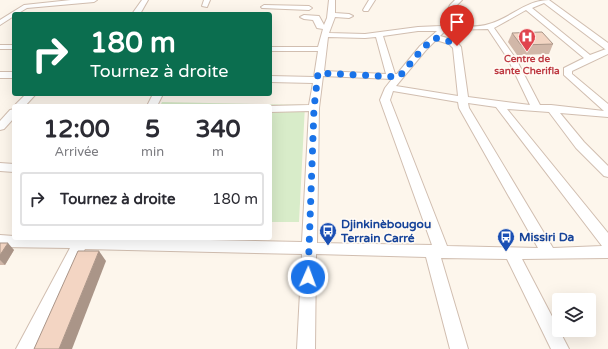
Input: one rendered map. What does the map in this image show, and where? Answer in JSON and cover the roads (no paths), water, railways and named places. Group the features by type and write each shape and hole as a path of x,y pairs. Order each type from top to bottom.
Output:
{"street":[{"path":"15,12 21,8 47,1 94,0"},
{"path":"137,12 146,0"},
{"path":"299,24 309,8 310,0"},
{"path":"306,349 314,108 322,49 325,32 331,15 332,0"},
{"path":"366,10 372,0"},
{"path":"459,0 453,5 444,28 393,80 385,100 437,252 459,349"},
{"path":"304,18 316,18 325,32 365,36 418,29 490,27 527,7 545,0 608,47"},
{"path":"264,7 309,8"},
{"path":"527,7 594,57 608,61"},
{"path":"0,23 12,14"},
{"path":"331,15 349,16"},
{"path":"490,27 512,59 536,108"},
{"path":"379,34 393,80"},
{"path":"435,38 452,42 457,46 464,108 549,254"},
{"path":"0,47 12,47"},
{"path":"272,49 322,49"},
{"path":"608,51 567,70 568,75 608,109"},
{"path":"0,75 12,75"},
{"path":"272,79 318,76 393,80 463,100 499,105 551,108 608,114"},
{"path":"22,104 29,96"},
{"path":"499,105 608,243"},
{"path":"272,108 314,108"},
{"path":"551,108 580,145 608,173"},
{"path":"0,114 12,113"},
{"path":"0,127 12,114"},
{"path":"0,167 12,168"},
{"path":"0,241 82,240 512,254 608,252"},
{"path":"25,349 82,240"},
{"path":"512,254 560,349"}],"place":[{"name":"Centre de sante Cherifla","path":"527,52"},
{"name":"Djinkinèbougou Terrain Carré","path":"328,246"},
{"name":"Missiri Da","path":"506,252"}]}
